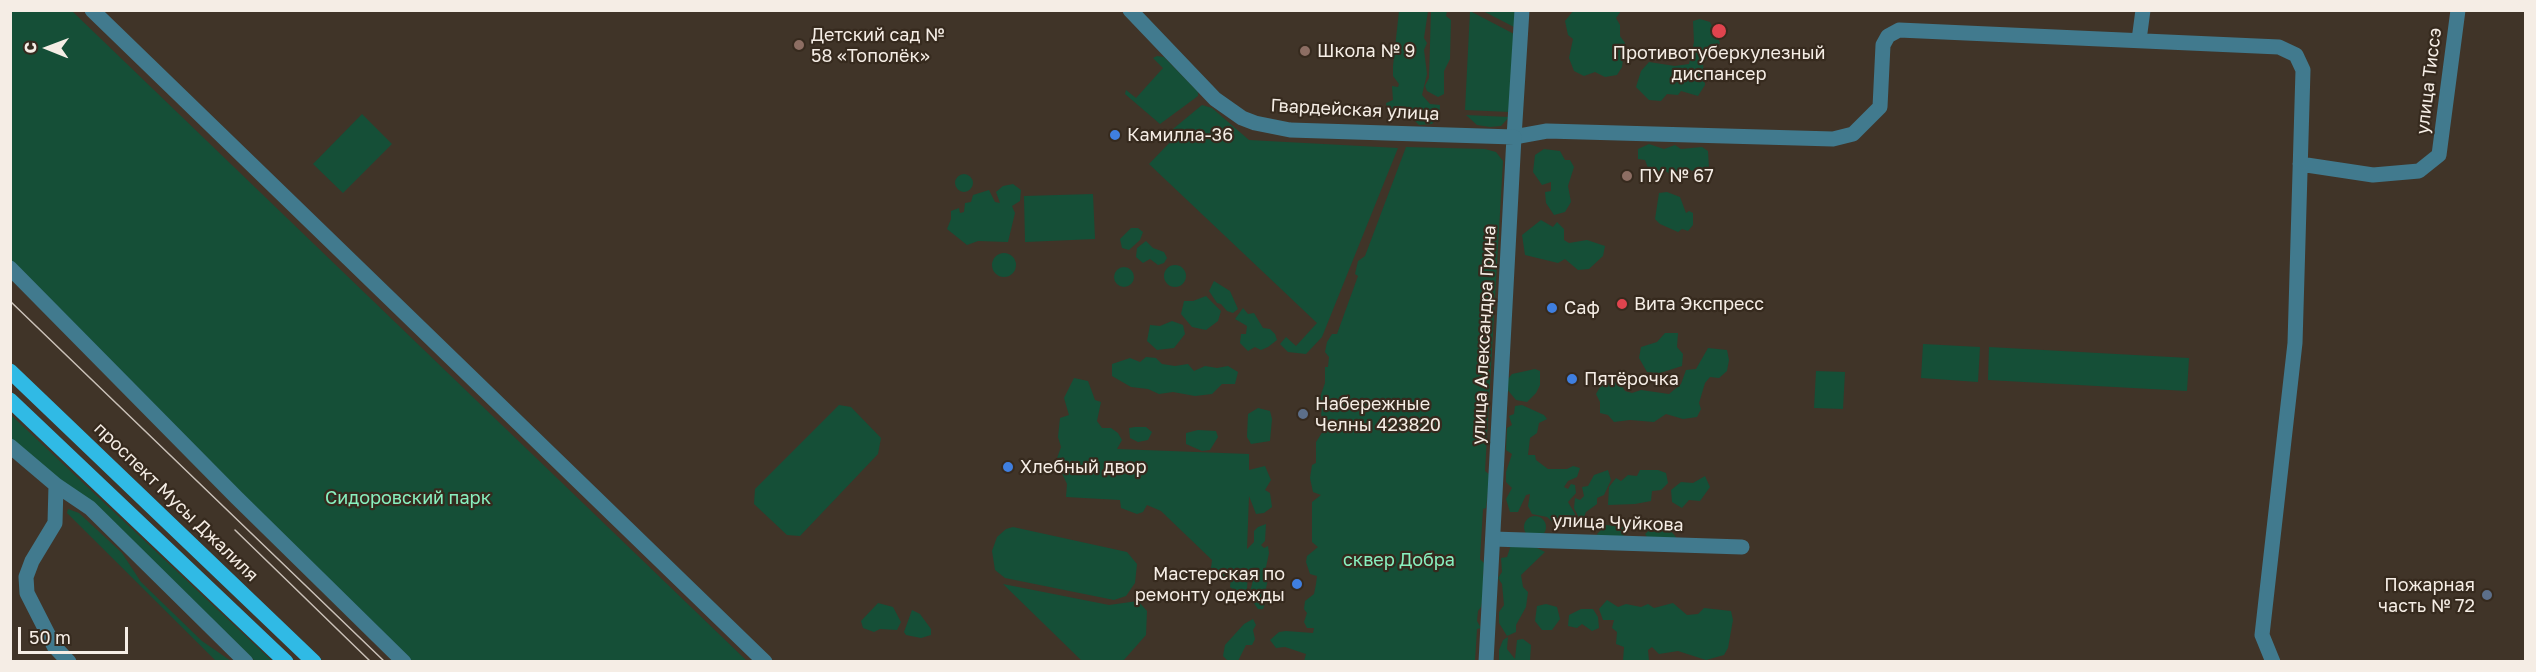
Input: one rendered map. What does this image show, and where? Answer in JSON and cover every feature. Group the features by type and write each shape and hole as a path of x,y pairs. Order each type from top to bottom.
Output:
{"main road":[{"name":"проспект Мусы Джалиля","path":"10,371 314,662"},
{"path":"10,400 286,662"}],"street":[{"path":"92,10 765,662"},
{"name":"Гвардейская улица","path":"1130,10 1215,99 1242,118 1290,130 1514,137 1547,131 1833,139 1853,134 1881,107 1883,45 1888,36 1899,30 2280,47 2296,55 2303,70 2295,343 2262,635 2273,662"},
{"name":"улица Александра Грина","path":"1486,662 1522,10"},
{"path":"2139,40 2143,10"},
{"name":"улица Тиссэ","path":"2300,164 2373,176 2419,171 2439,155 2458,10"},
{"path":"10,268 236,497 404,662"},
{"path":"10,446 56,486 90,508 246,662"},
{"path":"56,486 55,523 32,561 26,577 27,593 54,646 69,662"},
{"name":"улица Чуйкова","path":"1493,538 1742,548"}],"green space":[{"path":"1574,10 1621,11 1616,18 1620,25 1620,36 1625,43 1622,67 1617,75 1605,77 1595,72 1584,76 1574,71 1569,58 1573,39 1568,35 1565,21"},
{"name":"Сидоровский парк","path":"10,11 72,11 747,661 408,661 11,273"},
{"path":"1399,11 1428,11 1424,38 1427,43 1424,50 1427,74 1422,95 1430,104 1440,105 1439,116 1432,124 1419,125 1413,119 1404,119 1396,113 1390,116 1387,112 1386,103 1393,100 1392,86 1398,87 1399,84 1393,76 1393,66"},
{"path":"1431,11 1447,11 1446,16 1451,20 1450,59 1444,71 1444,94 1438,97 1427,91 1425,86 1429,78"},
{"path":"1470,11 1514,34 1510,112 1465,110"},
{"path":"1483,11 1515,11 1514,27"},
{"path":"1700,19 1710,22 1720,43 1703,63 1705,85 1698,96 1681,91 1678,95 1667,94 1661,101 1649,100 1636,87 1641,71 1649,62 1675,66 1689,64 1694,42 1693,21"},
{"path":"1164,57 1198,92 1198,96 1160,124 1125,94 1126,90 1136,98 1163,68 1153,58"},
{"path":"1202,105 1212,108 1249,140 1398,148 1322,337 1306,354 1288,352 1280,344 1286,337 1296,346 1317,323 1149,164 1177,135 1173,129"},
{"path":"362,114 392,144 343,193 313,164"},
{"path":"1466,115 1509,117 1501,126 1490,127 1477,125"},
{"path":"1649,144 1664,149 1675,145 1681,149 1702,147 1708,151 1709,168 1701,173 1686,169 1682,175 1673,176 1664,170 1657,172 1648,168 1645,160 1638,159 1638,149"},
{"name":"сквер Добра","path":"1406,147 1485,149 1496,152 1503,161 1485,471 1490,475 1486,508 1483,509 1480,559 1485,564 1483,573 1485,590 1478,611 1477,621 1481,628 1477,629 1475,661 1304,661 1306,654 1285,647 1276,648 1270,640 1279,632 1313,633 1314,628 1307,628 1304,622 1307,613 1304,609 1305,601 1314,594 1317,576 1310,574 1306,562 1307,556 1318,547 1312,542 1312,502 1321,495 1313,492 1310,478 1312,465 1316,463 1316,442 1325,428 1321,414 1323,406 1319,400 1325,383 1325,367 1328,367 1329,357 1325,352 1332,334 1337,334 1358,276 1355,274 1358,261 1365,256"},
{"path":"1544,149 1560,151 1565,160 1570,160 1574,167 1568,186 1571,202 1565,212 1554,215 1546,203 1545,192 1551,191 1551,182 1542,185 1533,172 1535,155"},
{"path":"964,174 972,179 973,183 968,191 964,192 956,187 955,183 960,175"},
{"path":"1013,184 1021,190 1020,201 1012,206 1015,213 1008,242 978,241 967,245 947,229 951,211 959,208 960,213 964,212 965,203 971,202 973,195 989,190 995,202 1000,203 996,192 1003,186"},
{"path":"1667,192 1680,197 1686,213 1689,211 1693,213 1693,225 1688,231 1682,229 1678,232 1660,224 1655,219 1659,193"},
{"path":"1093,194 1095,239 1025,242 1024,196"},
{"path":"1541,220 1553,227 1557,222 1564,229 1564,240 1569,243 1587,240 1605,246 1603,256 1589,269 1578,270 1565,259 1558,263 1525,255 1522,235"},
{"path":"1131,228 1138,228 1143,232 1140,240 1129,250 1122,248 1120,239"},
{"path":"1146,241 1153,248 1164,252 1167,258 1164,263 1158,265 1150,259 1143,263 1136,257 1137,248"},
{"path":"1004,253 1013,256 1016,265 1013,274 1004,277 995,274 992,265 995,256"},
{"path":"1175,265 1183,268 1186,276 1183,284 1175,287 1167,284 1164,276 1167,268"},
{"path":"1124,267 1131,270 1134,277 1131,284 1124,287 1117,284 1114,277 1117,270"},
{"path":"1214,281 1230,291 1238,309 1233,313 1217,303 1209,291"},
{"path":"1206,296 1221,311 1218,321 1206,330 1192,327 1181,314 1184,301 1193,301"},
{"path":"1243,308 1248,314 1254,313 1263,328 1270,329 1277,340 1261,350 1255,347 1248,351 1240,343 1241,334 1246,334 1247,326 1235,319"},
{"path":"1172,321 1183,325 1185,334 1174,348 1157,350 1147,341 1150,325 1160,326"},
{"path":"1665,333 1678,333 1677,347 1683,354 1682,366 1660,373 1647,372 1639,358 1641,347 1657,342"},
{"path":"1923,344 1980,347 1978,382 1921,378"},
{"path":"1989,347 2189,358 2187,391 1988,380"},
{"path":"1708,348 1727,350 1729,360 1727,371 1719,378 1710,377 1705,383 1699,403 1701,409 1697,417 1683,419 1666,414 1654,422 1630,420 1614,422 1608,415 1600,413 1600,402 1596,394 1601,385 1619,381 1625,391 1632,393 1641,390 1669,394 1681,384 1686,370 1696,369"},
{"path":"1146,357 1156,358 1162,364 1175,366 1188,364 1194,371 1205,366 1217,368 1228,366 1238,372 1235,384 1222,384 1212,394 1195,396 1173,392 1159,394 1148,389 1131,387 1112,376 1112,364 1130,358 1140,362"},
{"path":"1535,369 1540,371 1540,385 1536,393 1527,402 1516,400 1506,388 1508,379 1512,374"},
{"path":"1816,371 1845,372 1843,409 1814,408"},
{"path":"1074,378 1088,381 1095,400 1101,402 1097,421 1102,428 1111,428 1118,433 1122,440 1117,449 1249,454 1249,470 1265,466 1271,480 1265,490 1270,493 1272,507 1264,513 1256,514 1249,496 1247,549 1254,542 1254,531 1266,524 1265,541 1261,545 1264,548 1268,546 1265,572 1269,575 1266,588 1268,596 1263,609 1258,609 1253,602 1250,592 1253,580 1248,570 1247,590 1244,597 1230,587 1231,578 1219,577 1211,568 1212,560 1161,511 1147,505 1143,512 1137,514 1121,508 1120,500 1066,497 1067,484 1056,461 1061,447 1058,437 1060,418 1069,415 1064,398"},
{"path":"839,405 851,407 881,438 878,454 800,536 787,535 754,504 755,489"},
{"path":"1522,405 1544,415 1547,419 1539,423 1537,433 1530,438 1528,455 1535,455 1536,460 1548,469 1567,469 1573,466 1580,468 1577,477 1568,481 1564,487 1568,489 1571,484 1575,485 1576,493 1568,502 1575,514 1574,521 1557,526 1547,517 1532,514 1528,506 1530,494 1526,495 1518,512 1510,512 1506,499 1512,488 1506,482 1506,472 1512,454 1506,450 1507,428 1512,425 1509,416 1514,414 1515,406"},
{"path":"1258,408 1270,411 1272,419 1270,441 1251,444 1247,437 1248,414"},
{"path":"10,414 272,661 255,661 96,505 58,481 11,439"},
{"path":"1146,427 1152,432 1148,440 1138,442 1130,438 1129,428"},
{"path":"1198,430 1216,431 1218,437 1210,450 1202,451 1186,444 1186,433"},
{"path":"1608,470 1611,480 1604,495 1597,498 1597,504 1586,512 1584,517 1579,518 1574,508 1575,498 1580,500 1584,496 1582,487 1588,486 1594,475"},
{"path":"1640,470 1658,470 1666,473 1668,483 1661,490 1652,491 1651,501 1608,505 1609,487 1616,478 1621,481 1628,475 1637,476"},
{"path":"1705,476 1710,487 1700,501 1689,500 1682,508 1672,502 1671,490 1681,482 1693,483"},
{"path":"68,509 79,513 122,553 141,582 202,641 231,661 216,661 67,513"},
{"path":"1535,516 1543,519 1546,527 1543,535 1535,538 1527,535 1524,527 1527,519"},
{"path":"1606,525 1623,527 1624,535 1621,539 1599,539 1597,534"},
{"path":"1655,525 1669,529 1676,537 1667,551 1656,550 1645,534"},
{"path":"1013,527 1127,552 1137,564 1135,583 1126,596 1114,600 1005,578 995,570 992,551 997,537 1006,529"},
{"path":"1511,545 1535,547 1545,552 1521,575 1523,587 1528,592 1526,607 1516,625 1516,632 1507,636 1499,623 1499,612 1504,605 1502,584 1498,578 1502,572 1501,558 1507,557"},
{"path":"1003,584 1109,605 1138,601 1147,611 1146,635 1123,661 1082,661"},
{"path":"1607,600 1618,607 1626,604 1641,607 1648,604 1654,608 1673,603 1687,615 1698,614 1704,608 1731,611 1733,620 1728,648 1724,655 1706,660 1678,651 1659,654 1652,647 1648,650 1649,661 1623,661 1624,647 1616,644 1617,632 1612,628 1614,620 1603,620 1599,609"},
{"path":"878,603 893,607 901,622 897,630 880,629 874,632 863,628 861,621"},
{"path":"1546,604 1557,607 1560,619 1552,630 1542,630 1535,621 1537,606"},
{"path":"1581,609 1593,609 1598,617 1599,628 1592,631 1582,624 1577,628 1568,626 1569,615"},
{"path":"912,610 920,614 931,629 931,635 921,638 906,635 904,632"},
{"path":"1253,619 1256,625 1253,630 1255,639 1252,645 1246,645 1238,661 1227,660 1223,656 1225,645 1244,624"},
{"path":"1508,637 1507,649 1515,659 1517,640 1523,639 1531,645 1530,661 1499,661 1499,650 1503,640"}],"tram line":[{"path":"10,301 385,662"},
{"path":"235,530 371,662"}],"place":[{"name":"Противотуберкулезный диспансер","path":"1719,31"},
{"name":"Детский сад № 58 «Тополёк»","path":"799,45"},
{"name":"Школа № 9","path":"1305,51"},
{"name":"Камилла-36","path":"1115,135"},
{"name":"ПУ № 67","path":"1627,176"},
{"name":"Вита Экспресс","path":"1622,304"},
{"name":"Саф","path":"1552,308"},
{"name":"Пятёрочка","path":"1572,379"},
{"name":"Набережные Челны 423820","path":"1303,414"},
{"name":"Хлебный двор","path":"1008,467"},
{"name":"Мастерская по ремонту одежды","path":"1297,584"},
{"name":"Пожарная часть № 72","path":"2487,595"}]}
